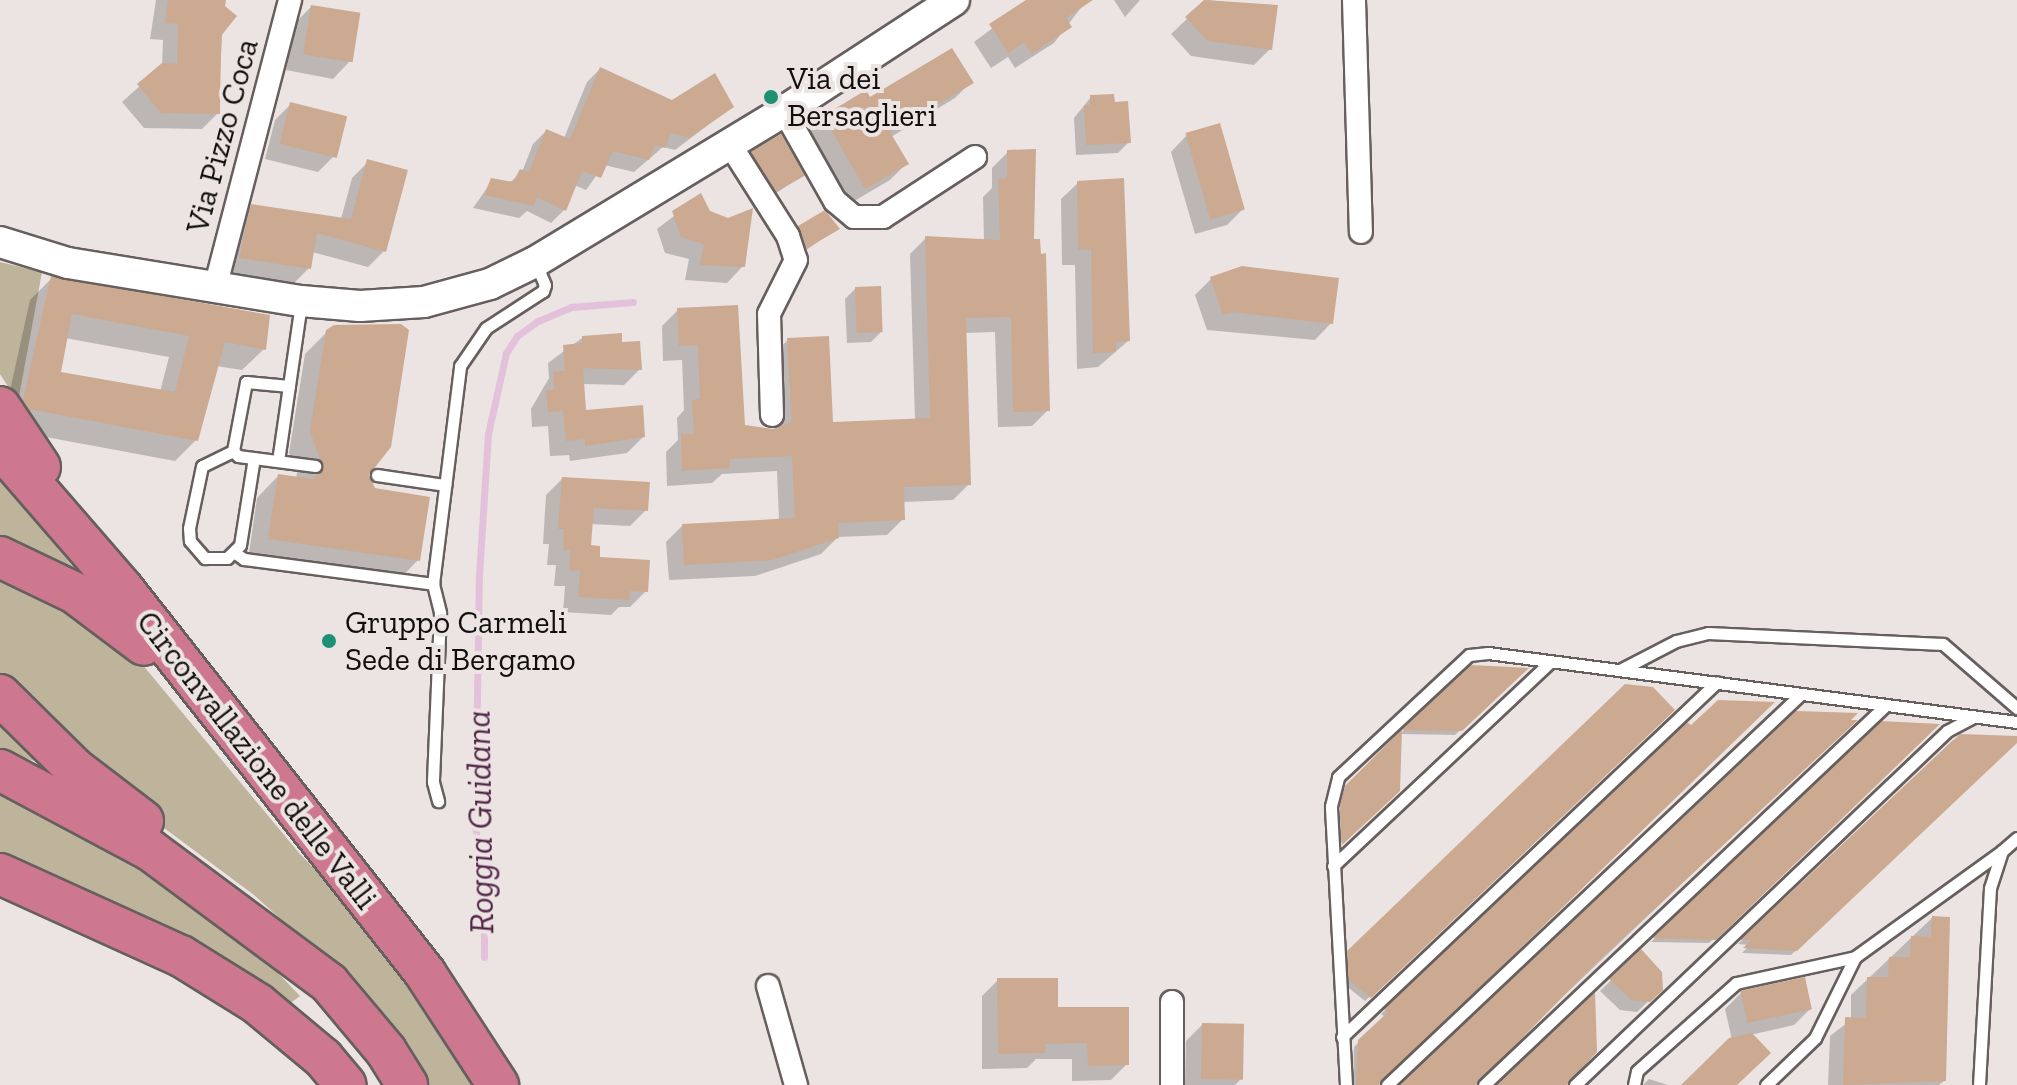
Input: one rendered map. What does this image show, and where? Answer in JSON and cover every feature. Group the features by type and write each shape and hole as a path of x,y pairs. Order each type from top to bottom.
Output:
{"highway":[{"path":"0,407 123,589"},
{"name":"Circonvallazione delle Valli","path":"0,447 123,589 202,694 425,973 498,1085"},
{"path":"0,557 105,611 202,694"},
{"path":"0,695 74,768 252,901 329,983 386,1051 407,1085"},
{"path":"0,770 150,850 329,983"},
{"path":"0,874 181,956 258,1004 346,1085"},
{"path":"0,894 175,968 293,1049 329,1085"}],"street":[{"name":"Via Pizzo Coca","path":"215,288 290,0"},
{"path":"0,242 68,263 301,301 360,306 424,302 490,284 535,262 784,111 954,0"},
{"path":"1354,0 1361,232"},
{"path":"784,111 835,201 854,217 883,217 975,157"},
{"path":"729,143 788,236 796,260 769,314 772,415"},
{"path":"0,218 16,234 68,263"},
{"path":"768,986 796,1085"},
{"path":"1172,1002 1172,1085"}],"lane":[{"path":"438,801 433,782 440,613 433,584 460,366 486,328 543,291 545,285 535,262"},
{"path":"278,461 301,301"},
{"path":"233,451 246,382 289,386"},
{"path":"235,553 216,560 205,558 190,541 189,528 202,466 233,451 254,458 315,466"},
{"path":"235,553 254,458"},
{"path":"377,475 445,485"},
{"path":"235,553 244,559 433,584"},
{"path":"1619,670 1676,641 1708,633 1943,644 2017,708"},
{"path":"1346,1085 1331,806 1338,777 1469,655 1551,661 2017,722"},
{"path":"1333,866 1551,661"},
{"path":"1342,1037 1717,682"},
{"path":"1387,1085 1801,694"},
{"path":"1484,1085 1886,705"},
{"path":"1575,1085 1947,731 1974,716"},
{"path":"1634,1085 1637,1071 1736,983 1855,957 2017,838"},
{"path":"1979,1085 1990,888 2002,851"},
{"path":"1766,1085 1815,1038 1855,957"}],"shaded area":[{"path":"0,262 42,272 18,402 0,374"},
{"path":"0,477 86,583 0,550"},
{"path":"0,568 127,646 299,853 400,955 484,1085 429,1085 339,972 254,895 144,813 0,684"},
{"path":"0,720 50,766 0,750"},
{"path":"0,788 109,843 258,952 300,996 281,1010 0,865"}],"building":[{"path":"168,0 226,0 225,6 237,16 221,36 220,114 161,113 137,84 162,63 177,64 178,24 165,23"},
{"path":"1026,0 1093,0 1066,18 1072,27 1032,54 1024,42 1008,53 989,24"},
{"path":"1204,0 1278,5 1272,50 1208,41 1185,17"},
{"path":"311,5 360,13 353,62 303,54"},
{"path":"952,48 974,83 890,132 909,164 865,189 823,116 866,90 870,97"},
{"path":"600,67 672,100 715,73 734,107 689,138 671,133 665,148 655,145 649,160 613,151 601,178 582,171 566,211 537,197 534,206 484,195 491,178 513,182 520,169 529,172 546,129 570,139"},
{"path":"1114,94 1115,102 1128,101 1131,143 1086,145 1084,105 1090,105 1090,95"},
{"path":"290,102 347,116 337,158 280,144"},
{"path":"1220,123 1245,210 1210,219 1185,133"},
{"path":"781,134 805,176 775,193 751,152"},
{"path":"1036,149 1034,239 1040,239 1041,254 1046,253 1050,411 1013,412 1011,317 966,318 971,485 904,487 905,520 838,523 839,538 772,560 684,565 682,524 795,518 792,456 730,459 730,468 682,471 681,434 694,434 692,400 700,399 698,345 679,346 677,308 738,305 745,425 773,429 792,422 787,338 829,336 833,422 930,418 925,236 1000,240 998,179 1007,178 1007,150"},
{"path":"367,159 408,170 386,252 317,233 311,269 239,258 251,204 351,219"},
{"path":"1124,178 1130,341 1116,342 1116,352 1093,353 1091,249 1078,250 1077,181"},
{"path":"701,193 710,211 728,218 753,208 745,267 700,265 704,244 681,237 672,211"},
{"path":"825,210 840,229 807,248 798,226"},
{"path":"1242,266 1339,278 1333,324 1233,312 1223,315 1210,277"},
{"path":"51,276 270,315 266,350 225,342 198,441 29,409 23,400","holes":["72,314 189,336 175,392 61,372"]},
{"path":"881,286 883,332 857,333 855,287"},
{"path":"401,324 409,330 391,447 369,475 375,488 430,497 420,561 268,539 278,474 313,479 323,468 310,431 326,330 334,325"},
{"path":"622,333 622,342 640,341 642,370 583,368 586,410 643,405 645,437 585,446 585,439 566,441 563,411 548,412 546,391 554,390 553,372 565,371 563,345 582,343 582,336"},
{"path":"562,477 650,482 648,511 594,508 591,545 600,546 600,557 650,560 648,592 630,591 629,600 578,597 580,571 569,570 571,550 563,550 564,529 558,529"},
{"path":"1471,665 1529,668 1462,731 1402,730 1400,791 1342,845 1340,807 1345,786 1406,725"},
{"path":"1625,684 1653,687 1675,710 1371,998 1349,980 1347,951"},
{"path":"1718,700 1775,702 1379,1085 1356,1085 1358,1040 1388,1012 1384,1009 1687,722 1691,725"},
{"path":"1796,711 1858,713 1851,720 1858,720 1594,965 1476,1085 1399,1085"},
{"path":"1881,721 1940,724 1716,940 1652,938"},
{"path":"1960,734 2017,736 2017,743 1797,951 1743,948 1751,940 1740,940"},
{"path":"1932,916 1950,917 1946,1081 1843,1085 1845,1017 1866,1018 1867,977 1888,977 1889,957 1910,957 1911,936 1931,937"},
{"path":"1641,949 1662,972 1663,990 1650,1002 1631,1000 1609,979"},
{"path":"1805,977 1812,1009 1747,1023 1740,991"},
{"path":"997,978 1058,978 1058,1007 1129,1007 1129,1065 1088,1066 1087,1043 1045,1044 1045,1053 998,1054"},
{"path":"1595,992 1597,1052 1567,1085 1496,1085"},
{"path":"1202,1023 1244,1024 1243,1080 1201,1079"},
{"path":"1752,1033 1771,1053 1737,1085 1681,1085 1729,1038"}],"waterway":[{"name":"Roggia Guidana","path":"484,957 484,906 475,823 479,576 488,434 506,353 517,336 538,321 571,307 633,302"}],"place":[{"name":"Via dei Bersaglieri","path":"771,97"},
{"name":"Gruppo Carmeli Sede di Bergamo","path":"329,641"}]}
